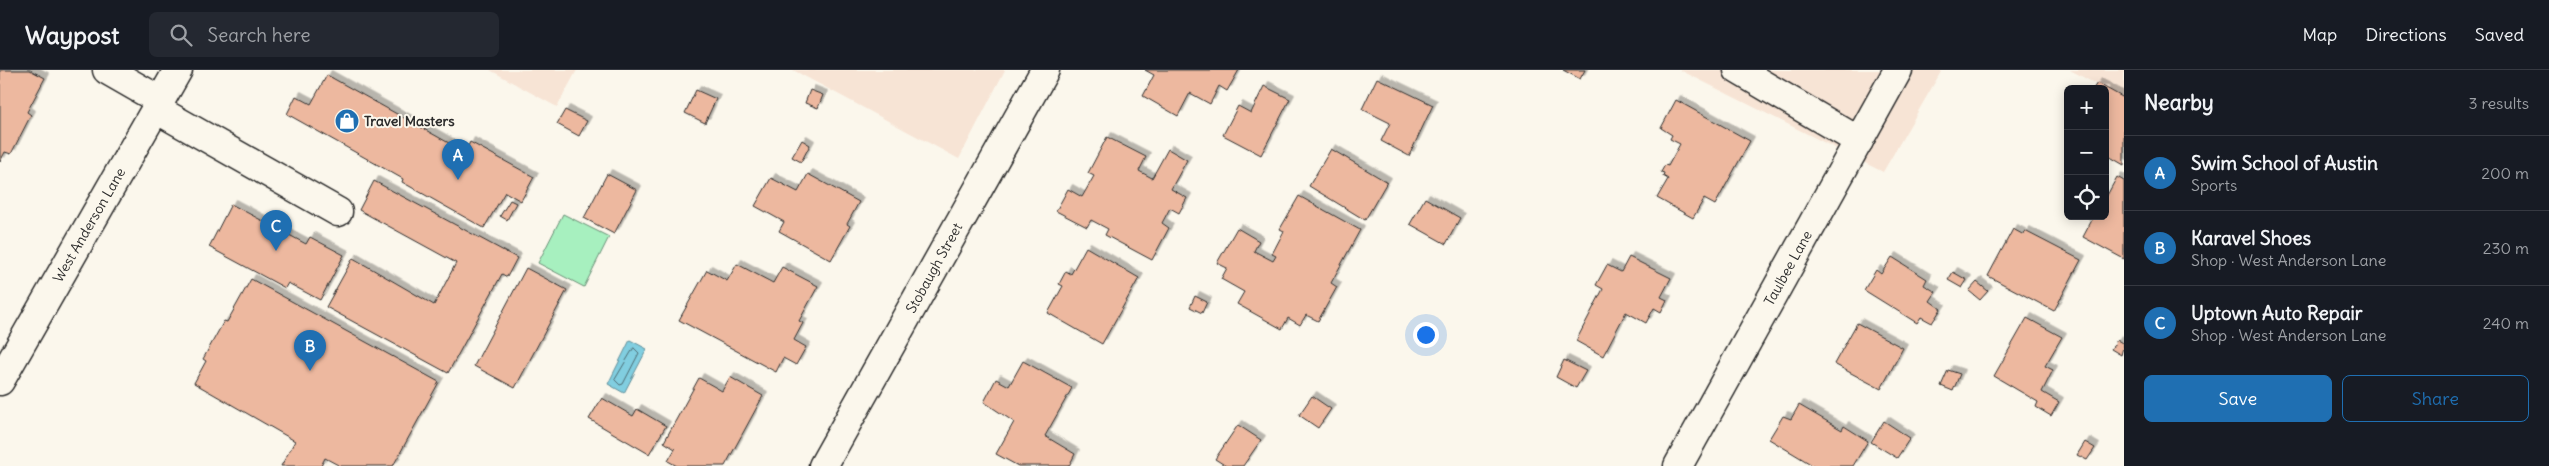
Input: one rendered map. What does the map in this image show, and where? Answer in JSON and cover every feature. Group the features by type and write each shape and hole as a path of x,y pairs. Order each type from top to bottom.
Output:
{"street":[{"path":"107,70 159,105 338,212"},
{"name":"West Anderson Lane","path":"0,381 178,70"},
{"name":"Stobaugh Street","path":"823,466 1045,70"},
{"path":"1738,70 1859,140"},
{"name":"Taulbee Lane","path":"1678,466 1859,140 1894,71"}],"shaded area":[{"path":"490,70 577,70 557,107"},
{"path":"793,70 1005,70 959,159"},
{"path":"1680,70 1942,70 1883,172"},
{"path":"2070,70 2124,70 2124,101 2109,92 2109,85 2098,85"}],"green space":[{"path":"563,214 609,237 584,287 538,263"}],"water":[{"path":"630,340 647,349 624,393 608,384"}],"building":[{"path":"0,70 30,70 45,78 27,112 31,115 11,154 5,152 0,162"},
{"path":"1145,70 1239,70 1227,91 1219,86 1210,104 1190,93 1178,116 1143,96 1154,75"},
{"path":"1563,70 1585,70 1580,79"},
{"path":"327,75 465,152 470,142 534,177 521,201 505,192 484,228 402,182 403,179 287,114 296,96 311,104"},
{"path":"1377,78 1433,105 1409,156 1381,141 1390,123 1362,109"},
{"path":"1264,86 1290,99 1261,155 1223,135 1238,106 1251,113"},
{"path":"696,90 716,99 705,123 685,113"},
{"path":"810,90 823,95 818,108 805,103"},
{"path":"2109,90 2124,98 2124,165 2109,156"},
{"path":"1676,100 1750,141 1715,205 1704,199 1693,218 1657,198 1668,179 1661,172 1665,165 1668,166 1680,144 1670,139 1672,135 1661,128"},
{"path":"565,110 587,121 579,136 557,124"},
{"path":"1107,137 1146,157 1139,171 1152,178 1168,149 1187,160 1171,189 1187,198 1179,213 1170,208 1162,223 1169,228 1152,260 1105,235 1108,229 1091,220 1087,227 1056,211 1068,189 1082,197 1094,176 1088,173"},
{"path":"802,140 810,145 801,162 792,157"},
{"path":"1331,149 1387,182 1365,220 1309,186"},
{"path":"607,174 637,190 614,234 584,218"},
{"path":"808,174 859,202 847,224 850,226 831,260 779,231 784,222 755,206 771,178 798,192"},
{"path":"2117,177 2124,181 2124,259 2083,237 2092,220 2109,220 2109,192"},
{"path":"374,181 517,258 507,277 502,274 448,373 326,307 353,258 434,305 456,263 359,210"},
{"path":"1299,196 1360,230 1331,283 1337,287 1318,321 1306,315 1300,325 1288,318 1282,329 1237,304 1244,292 1221,279 1227,268 1217,263 1237,228 1259,241 1254,251 1273,261 1276,256 1272,254 1284,231 1280,229"},
{"path":"1425,198 1460,218 1446,244 1410,224"},
{"path":"510,200 516,203 507,220 500,216"},
{"path":"231,204 306,244 310,237 344,255 320,300 288,283 285,288 209,247"},
{"path":"2013,229 2024,235 2025,231 2081,260 2054,311 1988,276"},
{"path":"1086,247 1139,278 1102,344 1048,313 1063,286 1059,284 1066,271 1071,274"},
{"path":"1629,257 1671,278 1661,297 1667,300 1661,312 1654,308 1646,323 1626,312 1603,356 1576,341 1603,289 1596,285 1607,265 1621,272"},
{"path":"1892,257 1927,279 1924,285 1936,292 1930,301 1941,309 1932,323 1921,317 1917,323 1864,290 1876,270 1881,274"},
{"path":"737,264 773,283 782,267 818,286 799,321 803,323 794,340 806,347 796,365 783,358 776,372 679,320 707,270 727,281"},
{"path":"526,268 567,290 515,388 474,366"},
{"path":"1953,272 1967,280 1962,288 1948,280"},
{"path":"251,279 439,382 393,466 340,466 325,458 321,466 281,466 295,441 194,383 206,361 203,359 224,321 227,322"},
{"path":"1977,282 1988,291 1980,300 1969,291"},
{"path":"1195,296 1207,302 1202,313 1190,307"},
{"path":"2027,318 2062,337 2045,366 2053,370 2042,392 2059,402 2051,416 2036,407 2038,402 1994,376"},
{"path":"1857,323 1903,348 1881,389 1834,364"},
{"path":"2117,340 2124,344 2121,355 2111,349"},
{"path":"1564,360 1586,371 1576,388 1556,377"},
{"path":"1023,361 1072,388 1045,436 1075,454 1069,466 1018,466 996,454 1014,422 984,402 996,379 1009,386"},
{"path":"1948,370 1960,374 1953,391 1941,386"},
{"path":"730,377 763,396 725,466 677,466 668,461 675,449 664,442 699,378 722,391"},
{"path":"1312,396 1331,409 1318,428 1299,415"},
{"path":"602,398 633,416 637,409 666,426 649,454 589,419"},
{"path":"1799,405 1842,430 1844,426 1868,441 1853,466 1814,466 1769,439 1783,416 1791,419"},
{"path":"1884,421 1910,438 1897,458 1871,442"},
{"path":"1238,425 1261,440 1243,466 1226,466 1215,459"},
{"path":"2085,442 2095,448 2087,460 2077,455"}],"place":[{"name":"Travel Masters","path":"347,121"},
{"name":"Swim School of Austin","path":"458,180"},
{"name":"Uptown Auto Repair","path":"276,251"},
{"name":"Karavel Shoes","path":"310,371"}]}
